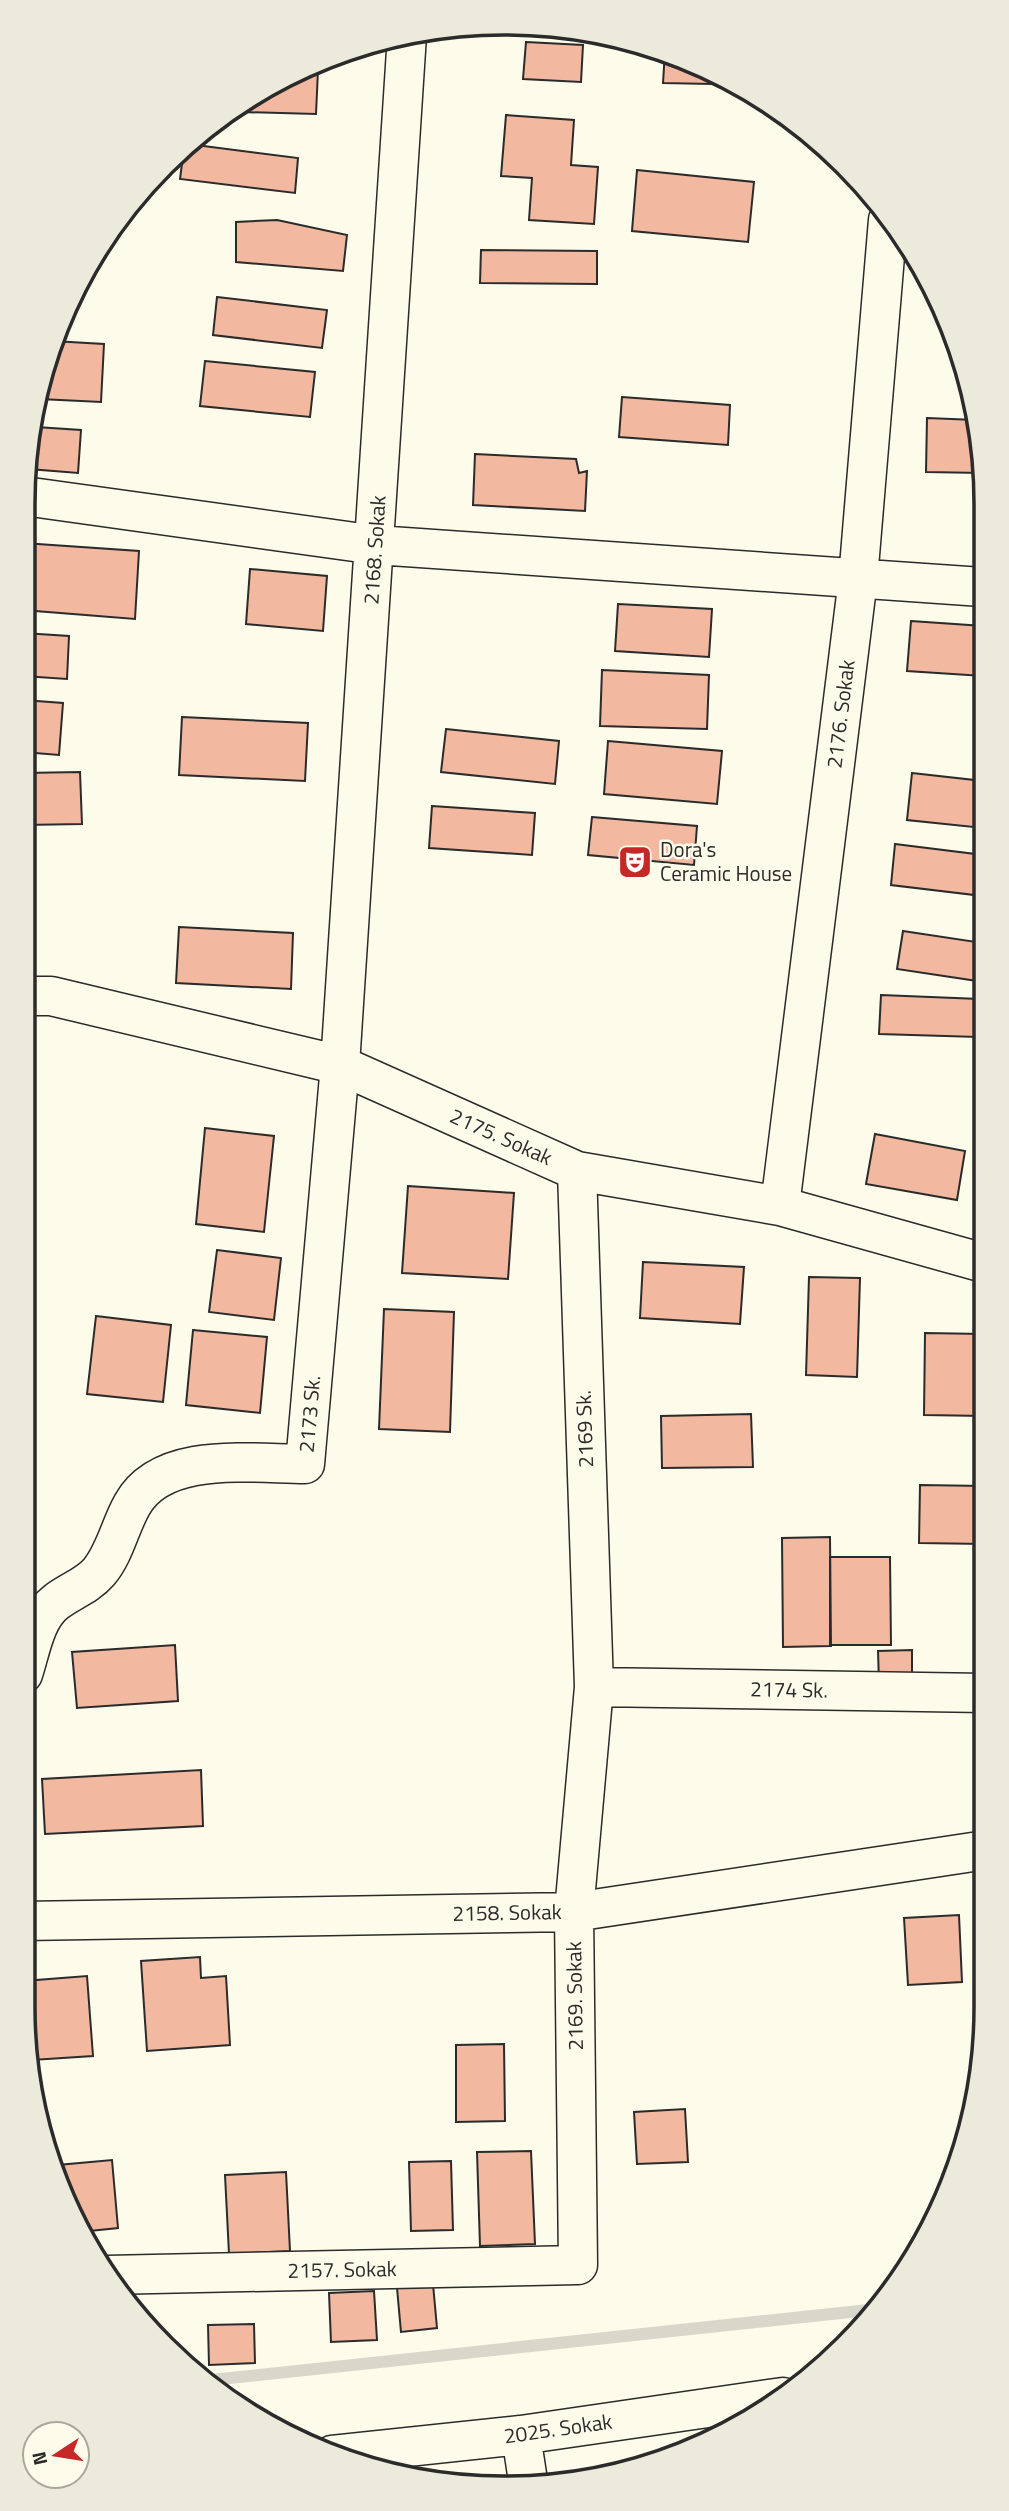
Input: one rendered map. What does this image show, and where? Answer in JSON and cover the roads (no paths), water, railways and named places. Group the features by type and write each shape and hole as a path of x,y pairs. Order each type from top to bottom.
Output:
{"street":[{"name":"2168. Sokak","path":"340,1065 376,545 406,46"},
{"name":"2176. Sokak","path":"780,1206 858,579 887,233"},
{"path":"35,498 376,545 974,586"},
{"name":"2175. Sokak","path":"35,996 51,996 340,1065 577,1171 780,1206 974,1260"},
{"name":"2173 Sk.","path":"35,1636 47,1611 56,1602 88,1583 101,1570 132,1503 146,1488 170,1472 211,1464 305,1464 340,1065"},
{"name":"2169 Sk.","path":"577,1171 594,1687"},
{"name":"2174 Sk.","path":"594,1687 974,1693"},
{"name":"2169. Sokak","path":"578,2265 574,1912 594,1687"},
{"name":"2158. Sokak","path":"35,1921 574,1912 974,1852"},
{"name":"2157. Sokak","path":"120,2275 578,2265"},
{"name":"2025. Sokak","path":"362,2454 522,2435 759,2400"},
{"path":"522,2435 527,2475"}],"waterway":[{"path":"219,2379 861,2311"}],"place":[{"name":"Dora's Ceramic House","path":"635,862"}]}
